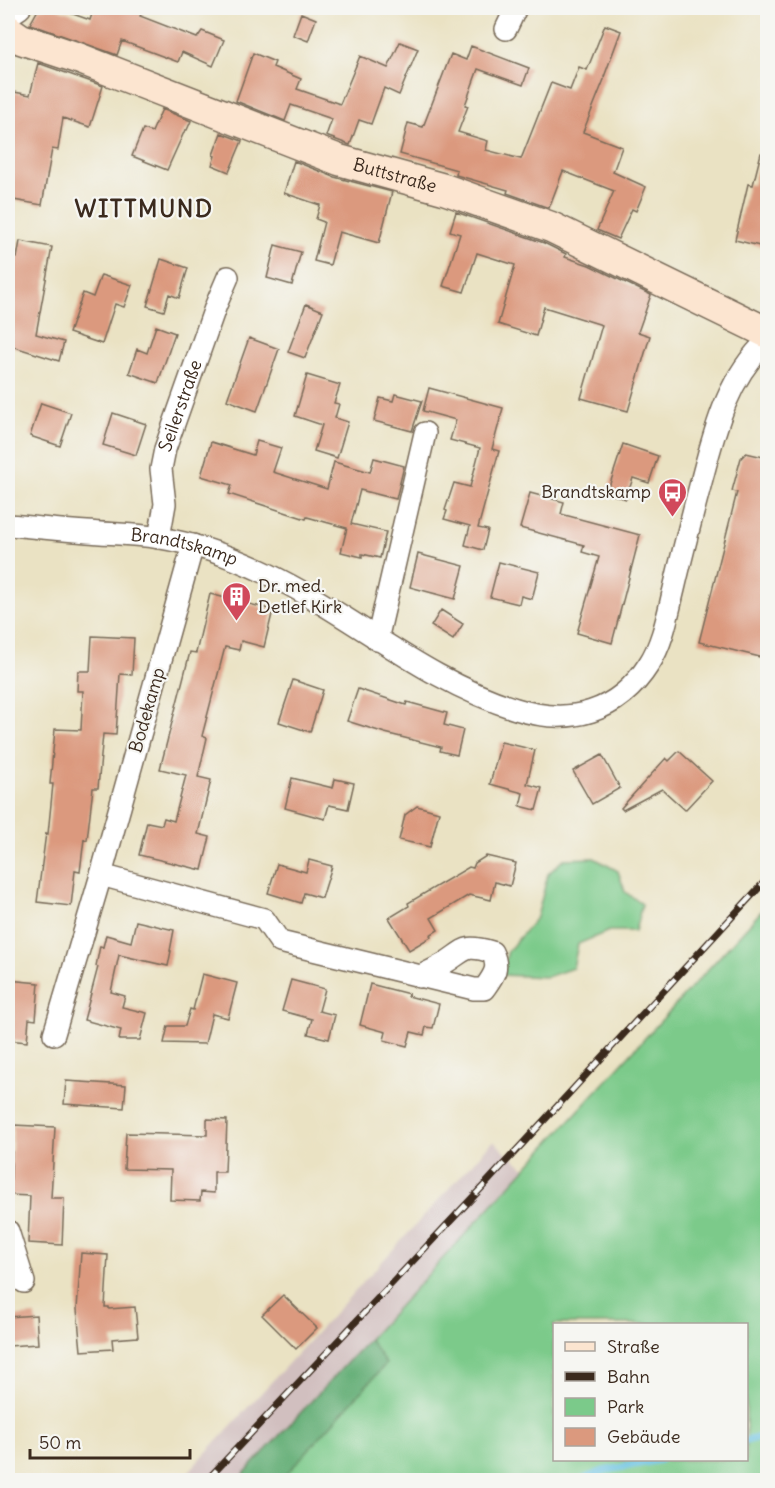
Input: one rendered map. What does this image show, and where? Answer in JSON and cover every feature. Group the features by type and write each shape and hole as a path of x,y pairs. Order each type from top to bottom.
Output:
{"street":[{"path":"506,29 516,8"},
{"name":"Buttstraße","path":"11,26 99,66 339,160 444,189 551,227 768,333"},
{"name":"Seilerstraße","path":"159,538 165,504 160,469 165,449 228,277"},
{"name":"Brandtskamp","path":"8,525 159,538 193,545 266,573 323,605 442,679 487,700 531,714 567,717 589,713 618,698 633,686 651,663 667,615 714,430 727,396 738,376 768,340"},
{"path":"377,640 425,433"},
{"name":"Bodekamp","path":"54,1034 193,545"},
{"path":"101,875 264,920 280,942 419,977"},
{"path":"8,1231 24,1281"}],"shaded area":[{"path":"493,1141 526,1169 238,1480 181,1480"}],"green space":[{"path":"594,858 618,871 625,892 642,904 635,931 609,931 578,944 573,968 547,977 501,975 508,951 537,917 548,874 564,859"},
{"path":"767,905 767,1480 280,1480 382,1368 369,1339"},
{"path":"369,1339 386,1364 281,1480 238,1480"}],"building":[{"path":"39,8 56,8 90,20 94,8 146,8 140,16 197,38 202,31 224,40 213,66 182,52 178,62 122,41 117,55 30,24"},
{"path":"301,13 316,19 308,41 293,35"},
{"path":"605,25 621,31 583,132 622,147 613,172 646,187 636,211 632,209 618,239 597,230 614,191 563,171 549,208 507,193 508,190 456,175 457,170 400,154 408,123 423,127 451,54 466,60 471,46 529,68 523,85 478,69 458,132 488,141 486,150 521,159 551,83 570,90 579,67 587,70"},
{"path":"400,42 418,49 399,95 384,88 371,124 359,120 350,145 326,136 332,119 291,105 285,121 236,101 253,53 275,62 273,67 301,79 297,89 340,104 360,56 388,68"},
{"path":"38,63 103,86 90,127 63,118 58,150 52,149 42,205 8,199 8,127 14,92 30,95"},
{"path":"162,109 191,121 167,170 132,156 143,129 152,132"},
{"path":"221,133 242,141 229,172 212,165"},
{"path":"761,153 768,154 768,248 735,240 748,184 753,185"},
{"path":"294,161 334,177 392,192 379,243 339,232 330,265 314,261 324,222 316,219 320,205 284,193"},
{"path":"456,212 544,243 566,254 565,257 589,265 651,295 638,332 650,336 628,411 581,398 602,325 544,307 536,336 498,324 515,265 477,253 464,292 443,286 460,234 450,231"},
{"path":"20,241 52,247 36,334 64,342 59,361 8,345 8,257 17,258"},
{"path":"275,245 301,252 292,285 267,278"},
{"path":"161,259 188,268 179,298 169,294 164,311 147,306"},
{"path":"101,275 132,285 124,307 115,304 102,344 69,333 83,293 93,297"},
{"path":"306,304 323,311 305,358 288,352"},
{"path":"156,326 175,333 158,383 129,373 137,349 147,353"},
{"path":"249,338 279,349 257,411 227,400"},
{"path":"307,375 340,385 334,403 339,404 335,418 348,422 337,458 314,451 322,425 295,416"},
{"path":"429,388 503,408 492,449 499,451 478,528 488,530 483,550 465,545 470,526 444,519 454,483 470,487 480,448 450,440 456,420 423,411"},
{"path":"395,394 422,401 412,431 374,421 380,398 393,401"},
{"path":"41,403 71,413 60,446 30,436"},
{"path":"113,413 146,424 136,455 103,445"},
{"path":"257,441 281,448 273,472 327,489 334,462 370,472 374,458 404,466 396,499 360,490 351,524 386,532 380,558 341,552 347,528 307,517 306,519 229,494 232,485 201,476 211,442 253,455"},
{"path":"623,444 658,456 649,483 633,478 626,499 607,493"},
{"path":"746,453 768,458 768,659 699,642 737,492 732,491 741,458"},
{"path":"530,493 564,502 561,514 640,535 612,643 577,633 599,557 582,552 584,545 520,528"},
{"path":"418,554 464,566 455,599 410,587"},
{"path":"499,562 539,572 532,599 521,596 519,604 490,597"},
{"path":"210,594 273,610 264,647 241,641 239,650 225,647 202,736 207,738 198,777 211,780 198,834 210,837 202,870 139,855 147,822 162,825 164,818 174,821 186,775 160,769 190,652 196,653"},
{"path":"441,610 463,624 453,640 431,626"},
{"path":"92,636 134,638 132,675 120,674 116,735 103,734 98,788 93,788 87,840 84,839 80,872 75,871 71,906 37,902 46,833 48,834 55,729 81,730 83,691 77,691 78,671 90,671"},
{"path":"293,680 323,690 310,732 279,722"},
{"path":"358,689 406,705 407,702 447,713 444,725 463,730 457,755 440,751 441,747 347,721"},
{"path":"501,742 535,750 527,784 542,788 536,810 520,806 523,793 490,784"},
{"path":"679,751 712,781 685,810 662,789 623,810 621,808 666,758 669,761"},
{"path":"602,755 620,788 592,804 573,771"},
{"path":"292,778 333,788 335,779 354,783 348,809 329,805 325,819 285,808"},
{"path":"417,806 439,812 430,847 399,840 405,815"},
{"path":"486,856 516,863 510,886 495,882 491,900 469,895 431,918 438,930 409,950 389,918 409,906 408,903 469,867 473,868 475,863"},
{"path":"309,860 332,866 322,898 304,893 301,903 268,893 277,864 306,872"},
{"path":"136,921 174,930 171,951 168,966 119,955 111,992 125,996 122,1007 147,1013 140,1040 119,1040 121,1030 84,1020 98,967 96,966 100,946 103,947 106,935 131,942"},
{"path":"202,974 237,983 228,1018 212,1014 205,1044 164,1043 168,1026 185,1026 190,1009 193,1010"},
{"path":"8,980 39,983 36,1020 29,1019 27,1042 8,1040"},
{"path":"291,980 325,989 319,1011 335,1015 329,1039 308,1034 312,1019 282,1011"},
{"path":"370,984 439,1004 433,1028 426,1027 424,1035 411,1032 407,1046 384,1040 386,1032 360,1025"},
{"path":"66,1081 126,1085 124,1108 64,1104"},
{"path":"207,1119 227,1120 225,1172 214,1172 214,1193 201,1192 200,1201 170,1200 171,1170 124,1169 126,1133 207,1135"},
{"path":"13,1125 55,1127 51,1198 64,1198 62,1245 28,1243 30,1196 10,1195"},
{"path":"81,1253 108,1255 105,1307 109,1309 135,1307 138,1337 112,1339 113,1349 81,1351 77,1309"},
{"path":"283,1295 317,1328 296,1349 262,1315"},
{"path":"36,1315 38,1344 8,1346 8,1317"}],"waterway":[{"path":"748,1440 768,1435"},
{"path":"581,1480 603,1471 655,1461"}],"railway":[{"path":"207,1480 768,878"}],"place":[{"name":"Brandtskamp","path":"672,518"},
{"name":"Dr. med. Detlef Kirk","path":"237,622"}],"district":[{"name":"WITTMUND","path":"144,209"}]}
